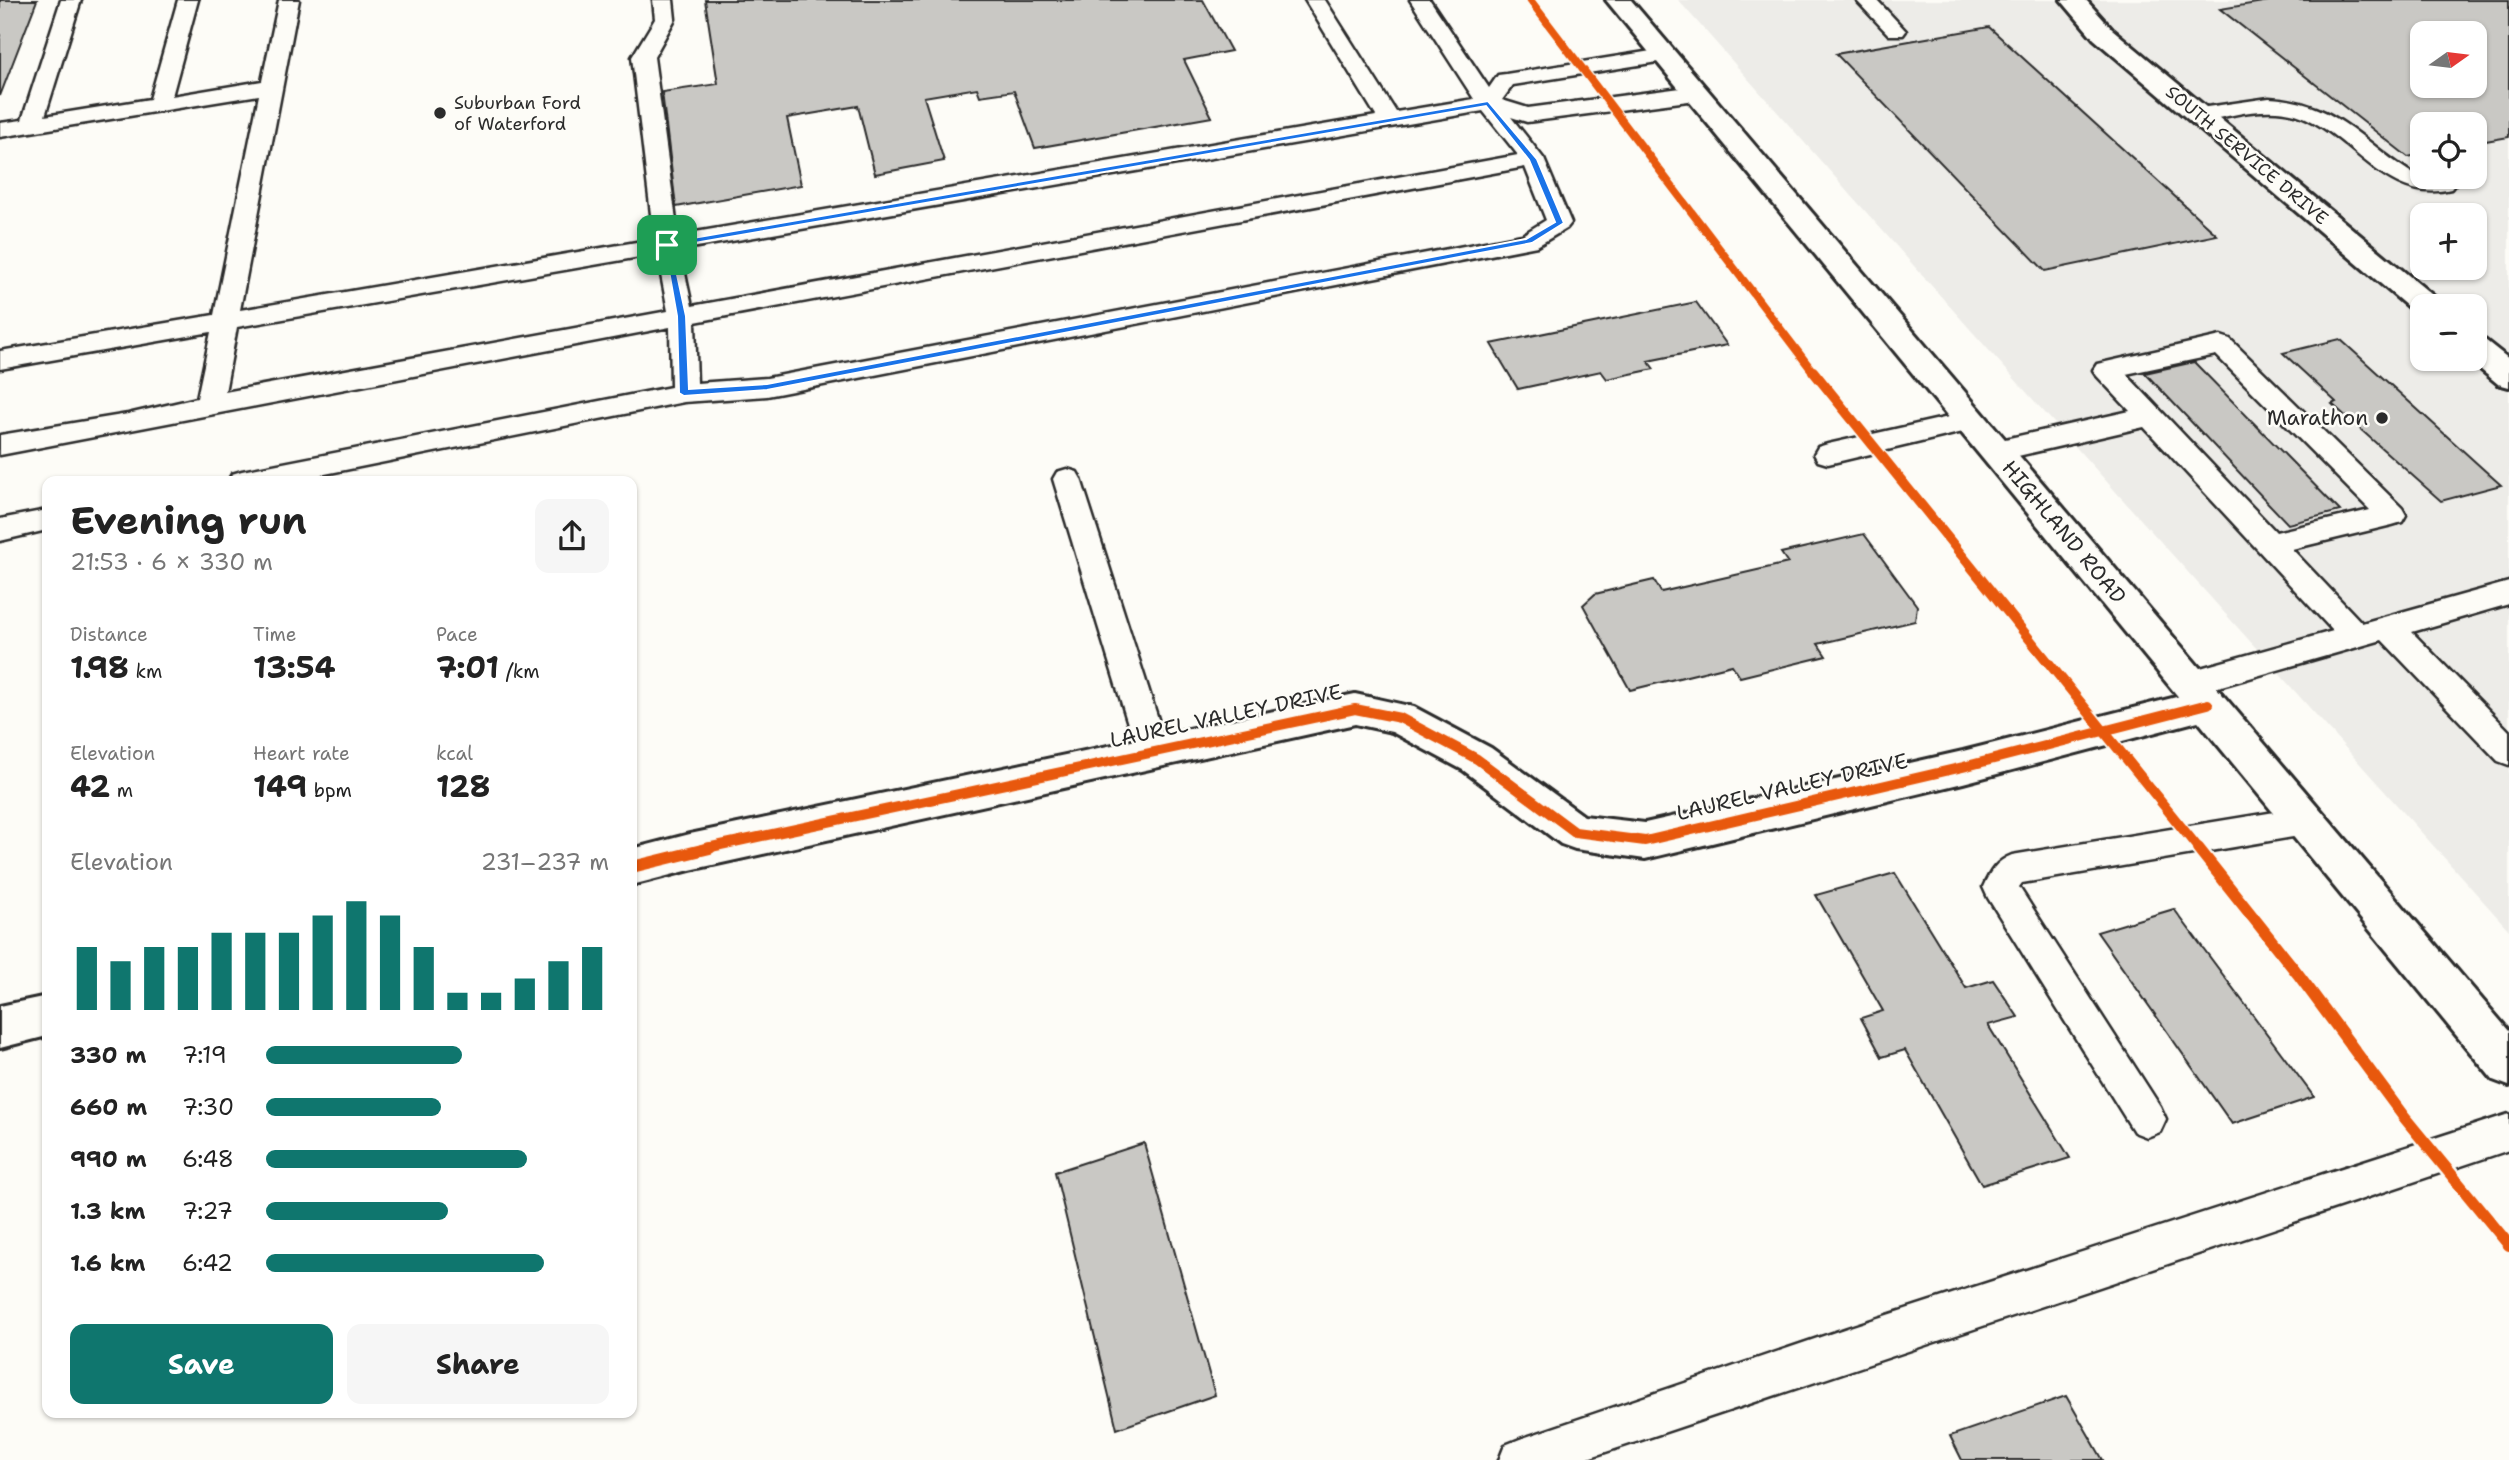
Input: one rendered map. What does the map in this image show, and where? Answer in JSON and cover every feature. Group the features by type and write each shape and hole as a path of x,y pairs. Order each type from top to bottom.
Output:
{"main road":[{"name":"HIGHLAND ROAD","path":"1618,0 2509,1065"},
{"name":"SOUTH SERVICE DRIVE","path":"2073,0 2103,34 2412,294"},
{"path":"2487,358 2509,376"},
{"name":"LAUREL VALLEY DRIVE","path":"637,866 1152,750 1354,709 1400,718 1477,759 1575,831 1645,841 1963,767 2199,693"},
{"path":"0,1027 42,1017"}],"lane":[{"path":"31,125 71,0"},
{"path":"159,105 188,0"},
{"path":"209,404 289,0"},
{"path":"663,0 665,19 643,57 667,245 682,316 684,393"},
{"path":"1315,0 1390,121"},
{"path":"267,476 684,393 767,387 1529,241 1559,223 1533,159 1488,103 1420,0"},
{"path":"1866,0 1896,31"},
{"path":"1488,103 1506,80 1664,55"},
{"path":"0,130 272,86"},
{"path":"0,360 1488,103 1527,115 1696,93"},
{"path":"2200,115 2277,104 2310,112 2342,130 2410,179"},
{"path":"0,446 128,423 209,404 1533,159"},
{"path":"2272,544 2392,515 2221,345 2106,370 2357,637"},
{"path":"1996,451 2150,416"},
{"path":"1828,454 1971,421"},
{"path":"1067,479 1152,750"},
{"path":"0,530 42,521"},
{"path":"2199,693 2357,637 2509,593"},
{"path":"2389,628 2509,752"},
{"path":"2147,1119 2000,887 2012,870 2305,821"},
{"path":"1520,1460 1847,1349 2509,1132"}],"shaded area":[{"path":"1678,0 2509,0 2509,930 1977,337"}],"building":[{"path":"0,0 37,0 0,96"},
{"path":"705,0 1203,0 1231,51 1184,60 1212,117 1035,148 1014,91 980,96 977,88 924,97 944,161 875,174 858,106 787,118 801,185 676,207 662,92 718,84"},
{"path":"2275,0 2509,0 2509,137 2487,141 2487,112 2410,112 2408,157 2220,9"},
{"path":"1989,27 2217,235 2045,271 1836,54"},
{"path":"1696,302 1727,345 1648,361 1654,369 1607,379 1601,371 1518,389 1491,344"},
{"path":"2340,339 2501,485 2441,501 2332,404 2336,402 2283,353"},
{"path":"2194,362 2340,511 2288,524 2145,373"},
{"path":"1864,534 1917,606 1915,621 1818,644 1826,656 1740,677 1732,665 1630,690 1583,605 1595,594 1654,580 1661,592 1788,563 1781,553"},
{"path":"1895,873 1966,988 1993,980 2018,1017 1988,1025 2070,1158 1982,1185 1905,1050 1882,1057 1861,1018 1883,1011 1816,895"},
{"path":"2174,909 2314,1097 2232,1124 2097,932"},
{"path":"1144,1143 1215,1395 1117,1429 1055,1172"},
{"path":"2066,1396 2103,1460 1962,1460 1950,1436"}],"cycle path":[{"path":"1530,0 1819,379 2130,762 2298,974 2404,1117 2509,1245"},
{"path":"637,866 1355,709 1400,718 1477,759 1575,832 1645,841 1963,767 2208,704"}],"place":[{"name":"Suburban Ford of Waterford","path":"440,113"},
{"name":"Marathon","path":"2382,418"}],"route":[{"path":"1488,103 1533,159 1559,223 1529,241 767,387 684,393 682,316 667,245 1488,103"}]}
